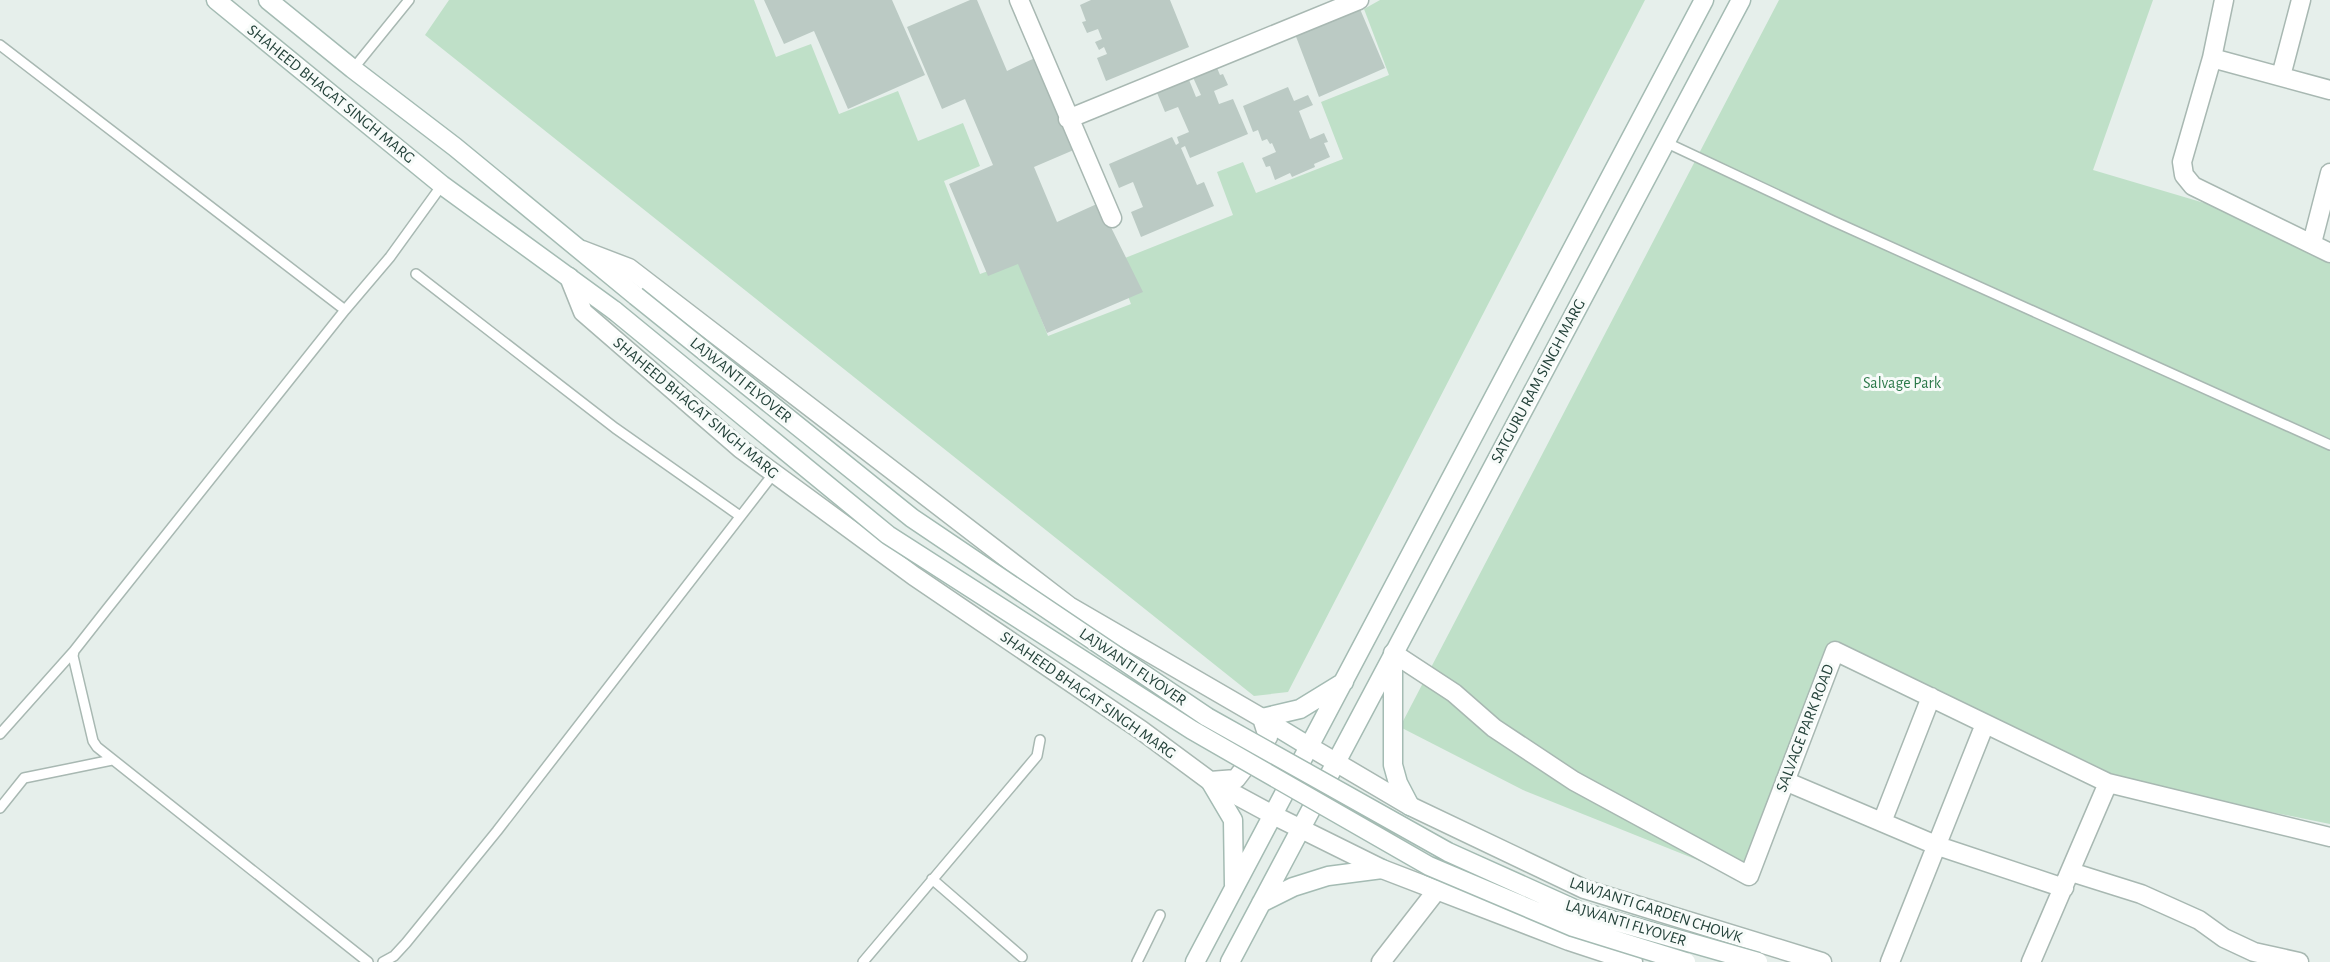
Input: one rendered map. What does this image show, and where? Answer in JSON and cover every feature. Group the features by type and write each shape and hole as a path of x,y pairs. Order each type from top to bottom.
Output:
{"street":[{"name":"SHAHEED BHAGAT SINGH MARG","path":"216,0 442,185 569,277 583,312 741,449 914,576 1131,724 1210,781 1273,815"},
{"name":"SHAHEED BHAGAT SINGH MARG","path":"268,0 455,147 578,248 629,268 1069,606 1310,747"},
{"path":"1019,0 1112,218"},
{"path":"1068,119 1359,0"},
{"name":"SATGURU RAM SINGH MARG","path":"1310,747 1704,0"},
{"name":"SATGURU RAM SINGH MARG","path":"1335,762 1741,0"},
{"path":"2224,0 2212,58 2182,162 2184,175 2193,186 2330,253"},
{"path":"2281,76 2301,0"},
{"path":"2212,58 2330,90"},
{"path":"2312,243 2330,173"},
{"name":"LAJWANTI FLYOVER","path":"578,248 912,518 1207,717 1458,857 1579,911 1758,962"},
{"name":"LAJWANTI FLYOVER","path":"569,277 615,311 888,535 1192,730 1429,866 1573,927 1686,962"},
{"name":"SALVAGE PARK ROAD","path":"1393,654 1454,693 1494,728 1575,781 1749,876 1835,651 2108,783 2330,837"},
{"path":"1393,654 1393,765 1398,783 1410,806"},
{"path":"1234,887 1233,820 1210,781 1236,779 1269,737 1262,718 1300,709 1346,680"},
{"path":"1882,822 1931,697"},
{"path":"1890,962 1985,724"},
{"path":"1196,962 1310,747"},
{"name":"LAWJANTI GARDEN CHOWK","path":"1310,747 1410,806 1584,890 1822,962"},
{"path":"1230,962 1335,762"},
{"path":"1785,781 1938,846 2067,880 2151,898 2199,920 2224,938 2254,952 2299,962"},
{"path":"2031,962 2108,783"},
{"path":"1273,815 1382,869 1569,941 1634,962"},
{"path":"1261,903 1293,887 1328,876 1382,869"},
{"path":"1381,962 1437,890"},
{"path":"1569,941 1556,925 1566,898 1584,890"}],"lane":[{"path":"353,69 410,0"},
{"path":"0,45 345,310"},
{"path":"1665,142 1833,221 2330,445"},
{"path":"0,735 74,651 345,310 390,257 405,233 442,185"},
{"path":"416,274 615,428 740,516"},
{"path":"384,962 394,959 497,831 774,473"},
{"path":"74,651 73,656 93,741 97,747 368,962"},
{"path":"863,962 1037,756 1040,740"},
{"path":"0,808 24,778 112,760"},
{"path":"932,879 1022,957"},
{"path":"1137,962 1160,915"}],"green space":[{"path":"449,0 754,0 776,57 811,44 839,114 898,91 918,141 963,123 980,166 944,181 980,274 1018,260 1048,336 1131,304 1115,262 1233,215 1217,172 1243,162 1256,193 1343,159 1321,102 1389,75 1364,9 1380,0 1645,0 1288,692 1254,696 425,35"},
{"name":"Salvage Park","path":"1779,0 2153,0 2093,170 2228,210 2330,258 2330,824 2108,779 2053,760 1831,661 1740,877 1523,790 1400,727"}],"building":[{"path":"764,0 892,0 925,75 848,109 814,31 784,44"},
{"path":"970,0 977,0 1007,71 1037,57 1076,149 1034,167 1057,222 1099,203 1143,292 1047,333 1018,264 988,276 949,184 993,165 965,99 942,109 907,27"},
{"path":"1091,0 1170,0 1189,47 1106,81 1097,58 1107,54 1104,47 1099,50 1095,42 1102,39 1098,29 1087,33 1082,22 1086,21 1080,5"},
{"path":"1360,9 1385,68 1319,97 1295,34"},
{"path":"1215,63 1220,75 1223,74 1228,85 1214,91 1219,104 1233,99 1248,134 1190,158 1185,146 1181,148 1197,185 1204,182 1214,206 1141,237 1131,212 1143,207 1133,182 1119,188 1109,164 1172,137 1176,145 1179,143 1177,137 1189,132 1178,107 1165,112 1155,88 1187,75 1196,97 1201,95 1191,73"},
{"path":"1288,87 1294,101 1308,95 1313,105 1299,111 1310,139 1324,133 1328,142 1324,143 1330,157 1314,164 1315,167 1292,177 1290,173 1275,180 1270,166 1266,167 1262,158 1276,152 1272,143 1270,144 1267,139 1262,141 1258,130 1253,132 1243,106"}]}
